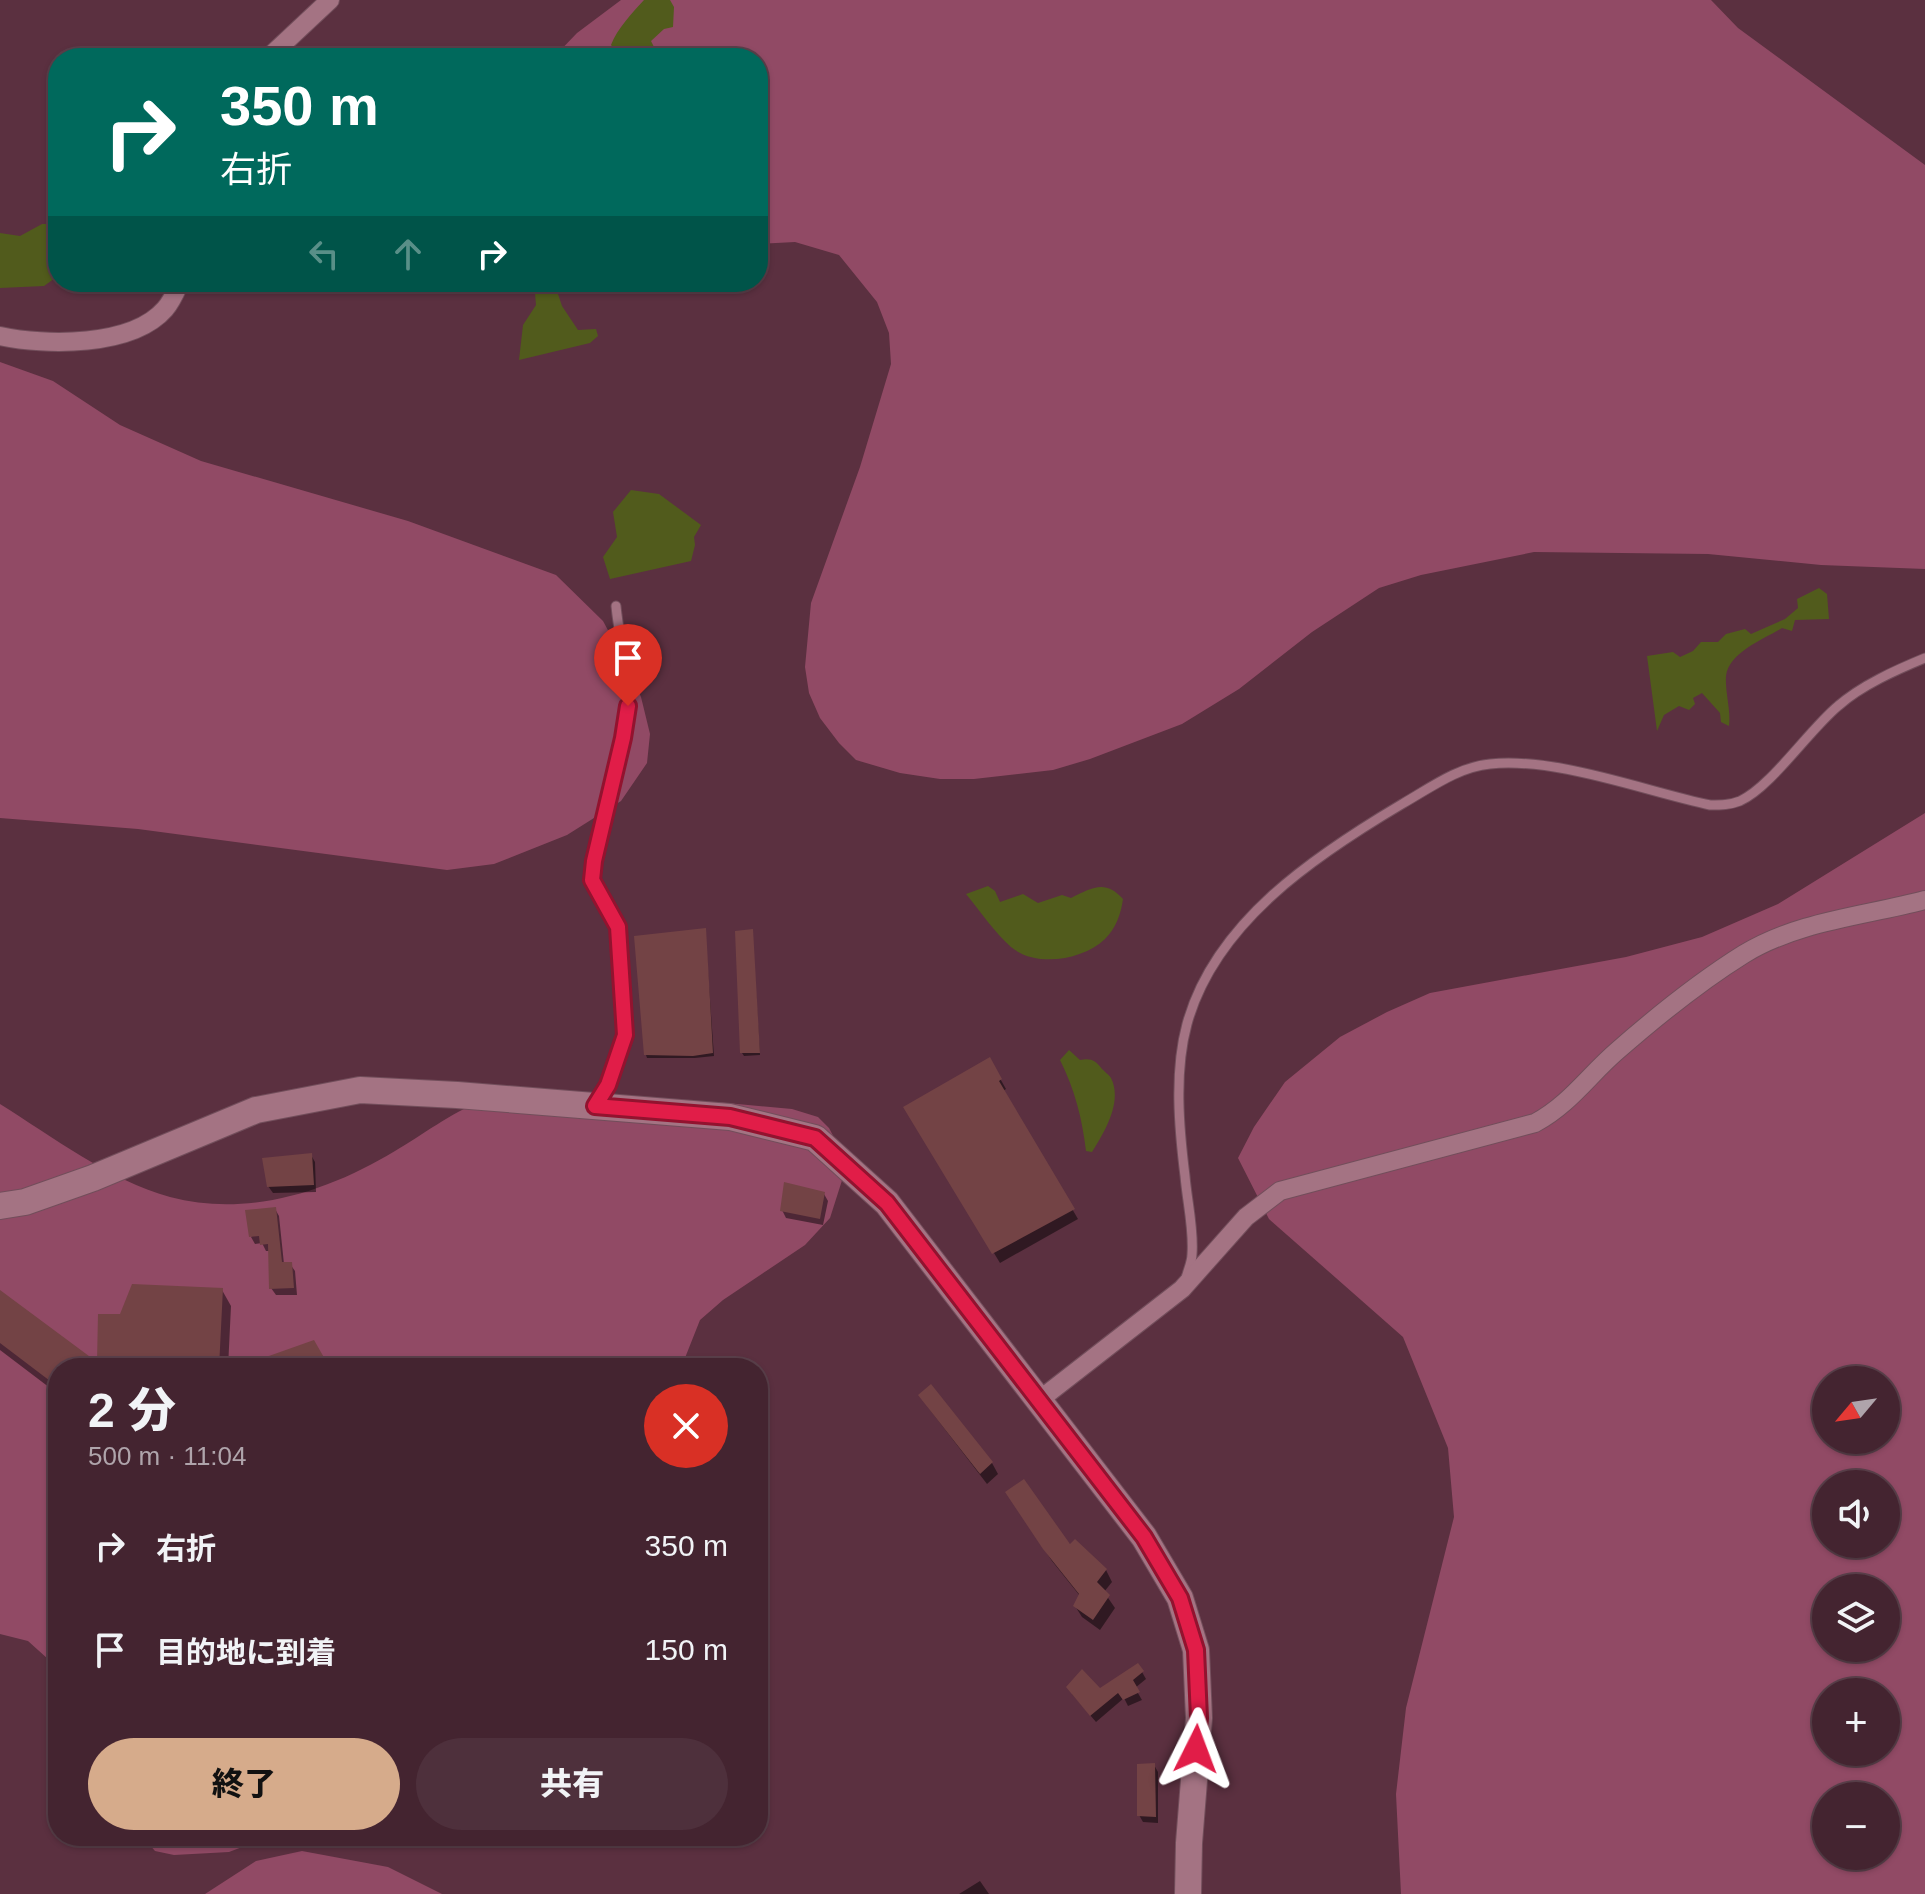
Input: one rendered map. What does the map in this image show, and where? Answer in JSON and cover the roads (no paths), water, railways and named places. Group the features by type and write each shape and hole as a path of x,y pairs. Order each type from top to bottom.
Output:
{"street":[{"path":"279,48 330,0"},
{"path":"0,336 80,342 117,335 164,310 174,292"},
{"path":"1038,1401 1182,1289 1246,1217 1280,1191 1535,1123 1569,1101 1616,1052 1670,1008 1746,953 1792,932 1925,900"},
{"path":"0,1206 25,1202 93,1178 256,1110 360,1090 730,1117 815,1138 887,1203 1144,1537 1180,1598 1196,1650 1199,1718 1188,1894"}],"lane":[{"path":"595,1106 608,1085 625,1035 618,927 592,880 628,706 624,651 618,633 616,606"},
{"path":"1182,1289 1192,1255 1181,1139 1181,1072 1187,1025 1202,985 1222,951 1267,900 1369,824 1440,781 1471,767 1517,763 1570,771 1710,805 1728,805 1742,800 1766,781 1839,705 1925,658"}]}
